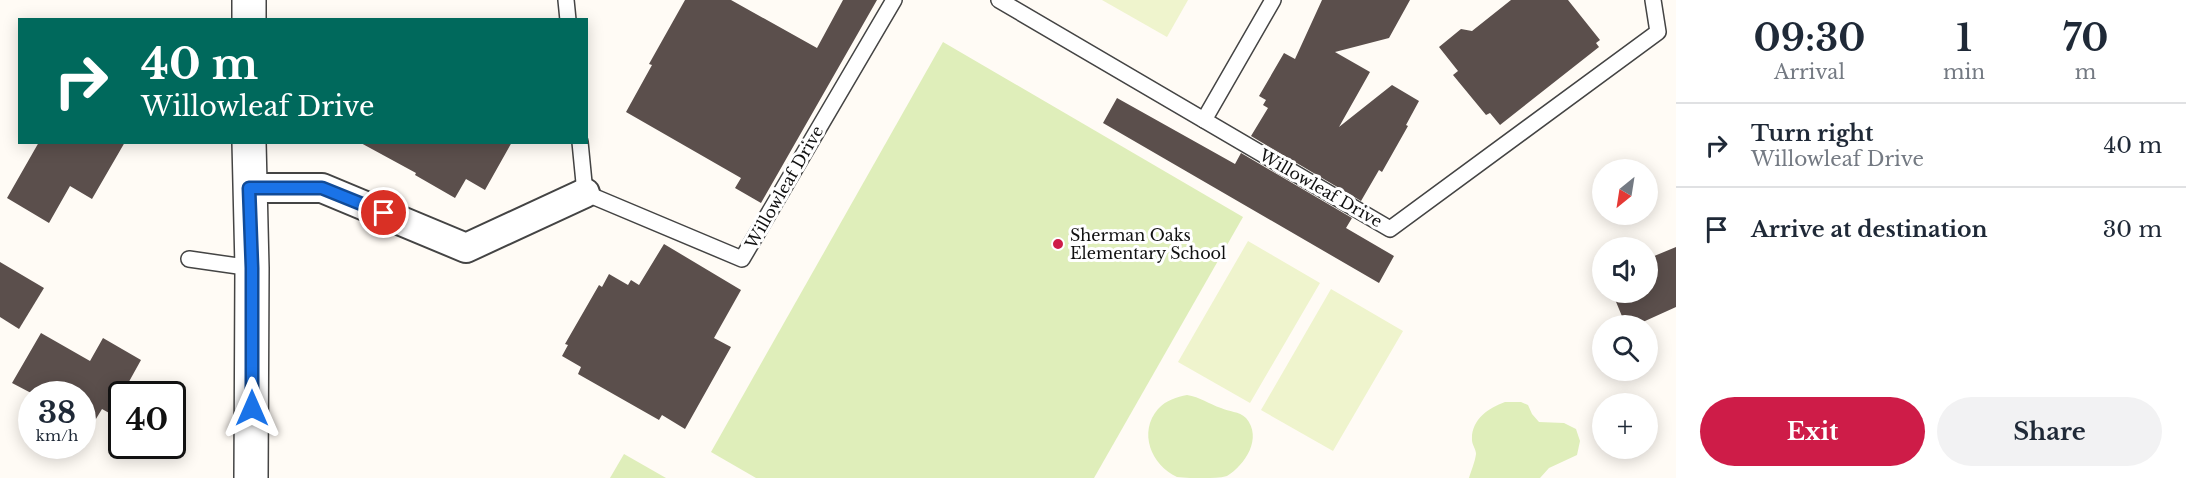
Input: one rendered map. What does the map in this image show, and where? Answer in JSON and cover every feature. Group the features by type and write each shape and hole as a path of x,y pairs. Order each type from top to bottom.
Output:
{"street":[{"path":"249,0 249,18"},
{"path":"249,144 252,268 251,478"},
{"path":"249,188 322,188 466,248 585,193"}],"lane":[{"path":"566,0 568,18"},
{"name":"Willowleaf Drive","path":"585,193 742,259 894,0"},
{"name":"Willowleaf Drive","path":"999,0 1390,229 1658,32 1653,0"},
{"path":"1204,120 1273,0"},
{"path":"580,144 585,193"},
{"path":"189,259 252,268"}],"green space":[{"path":"1102,0 1188,0 1167,37"},
{"path":"943,42 1243,217 1094,478 756,478 711,452"},
{"path":"1248,241 1320,283 1250,403 1178,362"},
{"path":"1331,289 1403,331 1333,451 1261,410"},
{"path":"1187,395 1240,414 1251,426 1253,434 1250,450 1240,465 1227,476 1219,478 1177,477 1160,465 1154,456 1148,437 1152,418 1164,403"},
{"path":"1505,402 1521,402 1528,405 1539,422 1564,423 1576,429 1580,441 1577,455 1549,468 1540,478 1469,478 1476,454 1472,440 1474,426 1487,411"},
{"path":"624,454 666,478 610,478"}],"building":[{"path":"685,0 731,0 817,48 843,0 877,0 761,203 735,188 741,178 626,112 652,65 649,64"},
{"path":"1322,0 1410,0 1389,38 1335,52 1370,72 1339,127 1392,85 1419,101 1382,172 1379,170 1361,201 1251,136 1268,108 1263,105 1266,100 1259,96 1284,53 1295,59"},
{"path":"1511,0 1568,0 1600,40 1596,43 1599,47 1500,125 1490,113 1486,115 1453,75 1458,71 1439,47 1461,29 1472,31"},
{"path":"1117,98 1235,164 1241,153 1352,218 1346,228 1394,256 1379,283 1103,123"},
{"path":"38,144 124,144 92,199 70,186 49,223 7,198"},
{"path":"363,144 511,144 485,190 466,179 455,198 415,175 416,173"},
{"path":"664,244 741,290 714,338 731,347 685,429 662,415 659,420 578,374 581,367 562,356 568,345 565,344 599,285 602,287 609,274 628,285 631,280 639,285"},
{"path":"1676,247 1676,307 1658,315 1621,315 1617,303 1658,303 1658,254"},
{"path":"0,262 44,288 19,329 0,317"},
{"path":"41,333 90,361 103,338 141,360 129,381 108,381 108,412 102,409 96,419 96,381 18,381 18,386 12,383"}],"place":[{"name":"Sherman Oaks Elementary School","path":"1058,244"}],"route":[{"path":"252,408 252,268 249,188 322,188 384,213"}]}
